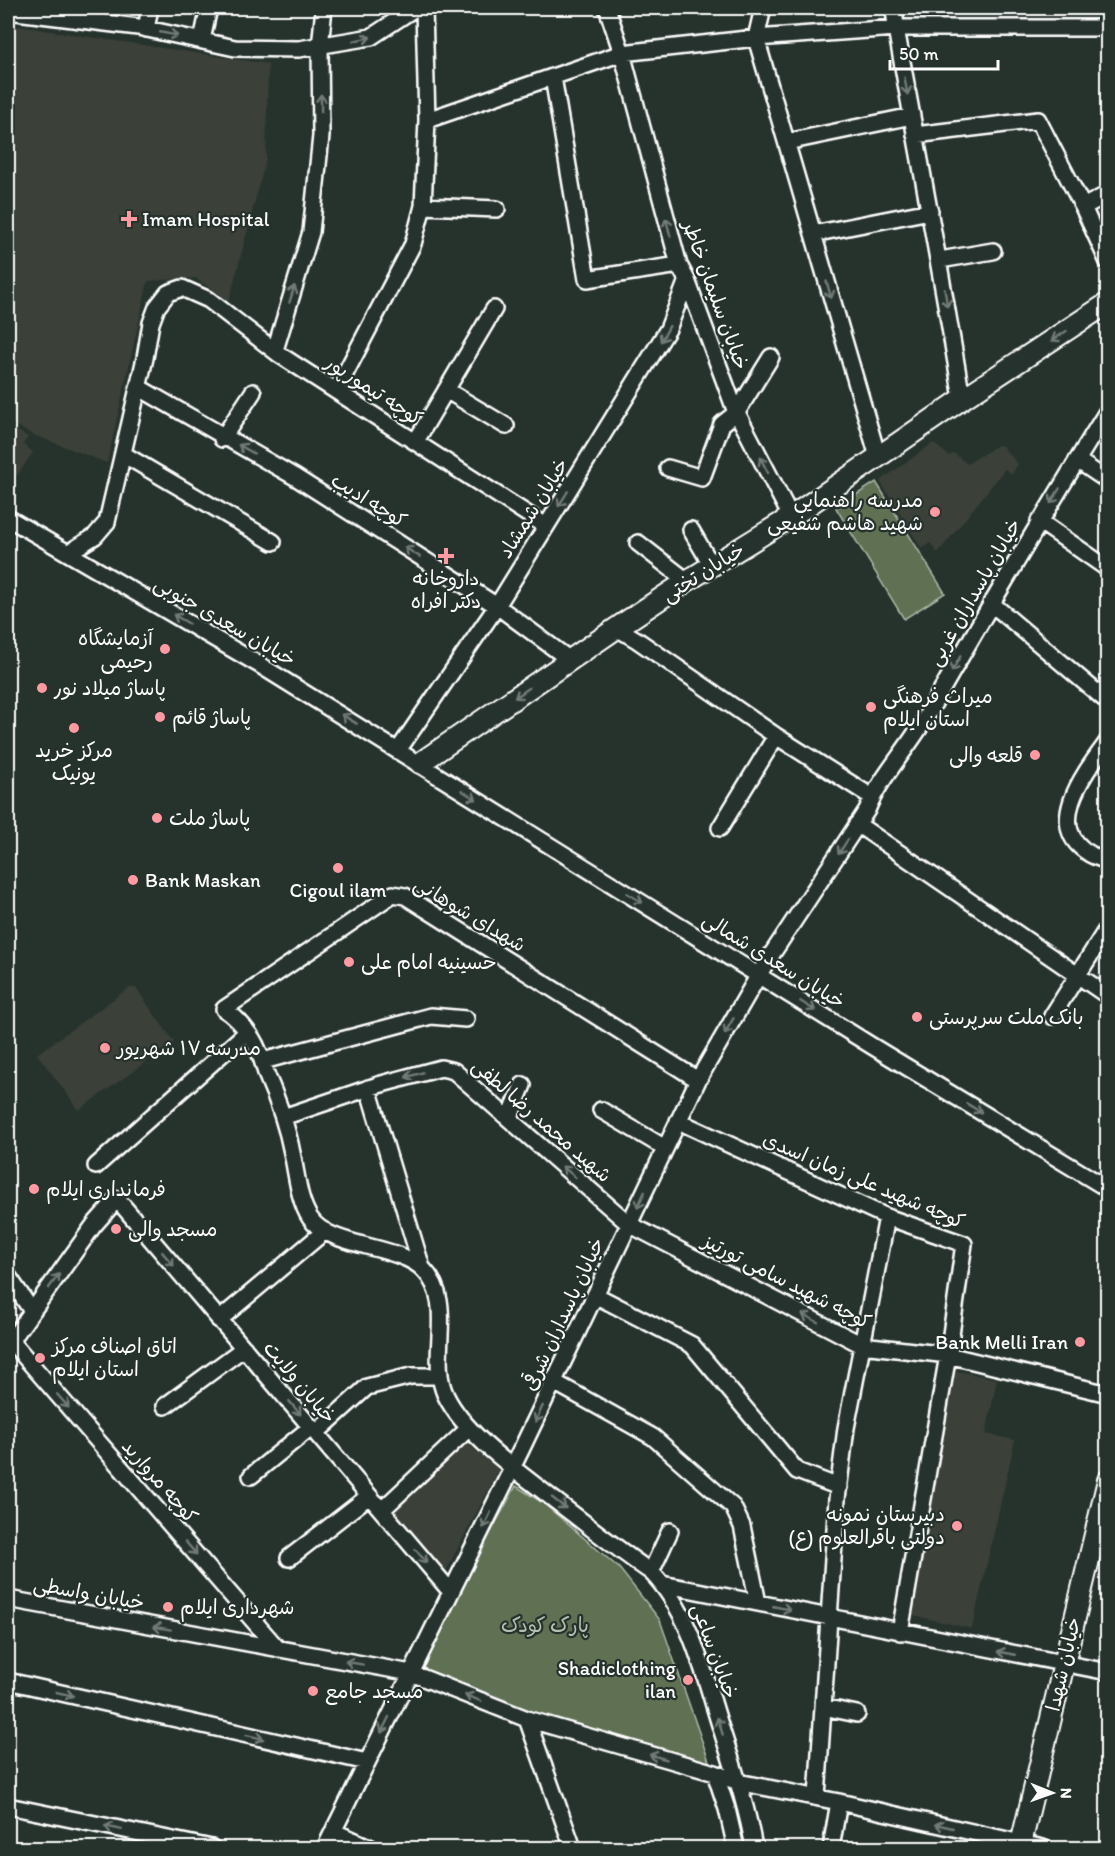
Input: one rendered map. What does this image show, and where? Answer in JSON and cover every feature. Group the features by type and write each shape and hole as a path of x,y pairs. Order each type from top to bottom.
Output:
{"main road":[{"name":"خیابان تختی","path":"420,763 616,628 791,517 962,399 1107,303"},
{"name":"خیابان شهدا","path":"1021,1846 1063,1664 1105,1503 1107,1480"}],"street":[{"path":"146,29 150,8"},
{"path":"202,40 209,8"},
{"path":"274,350 311,232 321,136 320,47 324,8"},
{"path":"8,11 146,29 235,48 299,49 371,37 415,8"},
{"path":"336,391 413,244 423,206 427,120 424,8"},
{"name":"خیابان سلیمان خاطر","path":"608,8 679,265 687,279 737,412 791,517"},
{"path":"763,8 756,38 878,457"},
{"path":"894,8 915,135 940,260 962,399"},
{"path":"427,120 622,53 756,38 896,28 1107,28"},
{"path":"553,77 587,279 679,265"},
{"path":"787,142 912,116"},
{"path":"915,135 1038,120 1083,207 1107,262"},
{"path":"1083,207 1107,194"},
{"path":"423,206 497,209"},
{"path":"813,234 930,211"},
{"path":"940,260 993,251"},
{"name":"خیابان شمشاد","path":"399,749 496,606 668,329 687,279"},
{"name":"کوچه تیمورپور","path":"138,387 151,323 157,307 168,293 182,288 209,300 274,350 546,526"},
{"path":"416,441 494,309"},
{"path":"668,468 702,478 722,424 737,412 771,357"},
{"path":"68,553 95,536 107,522 138,387"},
{"name":"کوچه ادیب","path":"138,387 223,438 295,477 496,606 570,660"},
{"path":"446,390 506,426"},
{"path":"223,438 253,392"},
{"name":"خیابان پاسداران غربی","path":"758,976 867,810 872,797 913,739 1039,521 1107,410"},
{"path":"123,454 273,542"},
{"path":"1077,460 1107,481"},
{"name":"خیابان سعدی جنوبی","path":"8,518 258,663 420,763"},
{"path":"1039,521 1107,569"},
{"path":"691,530 712,566"},
{"path":"638,543 687,581"},
{"path":"991,603 1107,702"},
{"path":"616,628 637,640 776,736 872,797"},
{"path":"720,828 776,736"},
{"path":"1107,741 1072,796 1067,817 1071,832 1078,844 1089,854 1107,861"},
{"name":"خیابان سعدی شمالی","path":"420,763 758,976 1107,1189"},
{"path":"857,824 1107,996"},
{"name":"شهدای شوهانی","path":"247,1032 224,1009 393,894 405,896 698,1080"},
{"path":"1052,1016 1107,927"},
{"name":"خیابان پاسداران شرقی","path":"325,1848 335,1832 367,1762 513,1467 698,1080 758,976"},
{"path":"263,1061 431,1016 466,1019"},
{"path":"96,1166 247,1032 263,1061 283,1117 300,1192 311,1220 342,1238 402,1256 422,1268 431,1279 437,1294 441,1320 439,1376 402,1378 367,1387 314,1430 251,1476"},
{"name":"شهید محمد رضا لطفی","path":"283,1117 441,1068 454,1071 629,1224"},
{"path":"509,1119 524,1085"},
{"path":"368,1089 422,1268"},
{"path":"601,1110 665,1148"},
{"name":"کوچه شهید علی زمان اسدی","path":"678,1121 887,1217 964,1244 948,1355"},
{"name":"خیابان ولایت","path":"32,1311 94,1225 117,1199 451,1592"},
{"path":"817,1797 828,1617 846,1428 887,1217"},
{"name":"کوچه شهید سامی تورتیز","path":"629,1224 862,1345 948,1355 1107,1394"},
{"path":"219,1320 325,1230"},
{"path":"8,1276 32,1311 9,1343"},
{"path":"595,1295 692,1345 797,1471 839,1487"},
{"name":"کوچه مروارید","path":"9,1343 278,1649"},
{"path":"165,1406 244,1348"},
{"path":"900,1632 948,1355"},
{"name":"خیابان ساعی","path":"439,1376 446,1395 470,1428 513,1467 651,1572 679,1608 693,1641 744,1797 754,1848"},
{"path":"554,1382 653,1437 734,1507 742,1526 758,1603"},
{"path":"382,1510 470,1428"},
{"path":"289,1558 369,1496"},
{"path":"651,1572 670,1531"},
{"path":"662,1584 1107,1672"},
{"name":"خیابان واسطی","path":"8,1599 411,1673 527,1719 715,1773 738,1782 817,1797 1021,1846 1043,1848"},
{"path":"8,1681 367,1762"},
{"path":"823,1707 857,1714"},
{"path":"527,1719 568,1847"},
{"path":"715,1773 727,1809 736,1848"},
{"path":"831,1848 839,1802"},
{"path":"8,1806 212,1848"},
{"path":"335,1832 371,1848"}],"shaded area":[{"name":"Imam Hospital","path":"11,25 268,64 266,159 229,301 195,278 148,281 107,463 34,435 8,422 8,48"},
{"path":"13,428 28,437 23,444 33,452 17,476 8,471 8,429"},
{"name":"مدرسه راهنمایی شهید هاشم شفیعی","path":"933,443 949,456 954,453 967,464 1001,445 1018,464 1012,474 1005,469 938,553 930,543 922,549 880,481"},
{"name":"مدرسه ۱۷ شهریور","path":"129,988 136,988 174,1042 79,1110 37,1054"},
{"name":"دبیرستان نمونه دولتی باقرالعلوم (ع)","path":"948,1369 997,1379 986,1434 1015,1440 972,1629 903,1613"},
{"path":"465,1441 499,1470 446,1571 392,1509"}],"green space":[{"path":"876,482 945,593 904,619 836,508"},
{"name":"پارک کودک","path":"516,1486 543,1503 619,1568 660,1620 711,1767 527,1716 415,1671"}],"place":[{"name":"Imam Hospital","path":"129,219"},
{"name":"مدرسه راهنمایی شهید هاشم شفیعی","path":"935,512"},
{"name":"داروخانه دکتر افراه","path":"446,556"},
{"name":"آزمایشگاه رحیمی","path":"165,649"},
{"name":"پاساژ میلاد نور","path":"42,688"},
{"name":"میراث فرهنگی استان ایلام","path":"871,707"},
{"name":"پاساژ قائم","path":"160,717"},
{"name":"مرکز خرید یونیک","path":"74,728"},
{"name":"قلعه والی","path":"1035,755"},
{"name":"پاساژ ملت","path":"157,818"},
{"name":"Cigoul ilam","path":"338,868"},
{"name":"Bank Maskan","path":"133,880"},
{"name":"حسینیه امام علی","path":"349,962"},
{"name":"بانک ملت سرپرستی","path":"917,1017"},
{"name":"مدرسه ۱۷ شهریور","path":"105,1048"},
{"name":"فرمانداری ایلام","path":"34,1189"},
{"name":"مسجد والی","path":"116,1229"},
{"name":"Bank Melli Iran","path":"1080,1342"},
{"name":"اتاق اصناف مرکز استان ایلام","path":"40,1358"},
{"name":"دبیرستان نمونه دولتی باقرالعلوم (ع)","path":"957,1526"},
{"name":"شهرداری ایلام","path":"168,1607"},
{"name":"Shadiclothing ilan","path":"688,1680"},
{"name":"مسجد جامع","path":"313,1691"}]}
